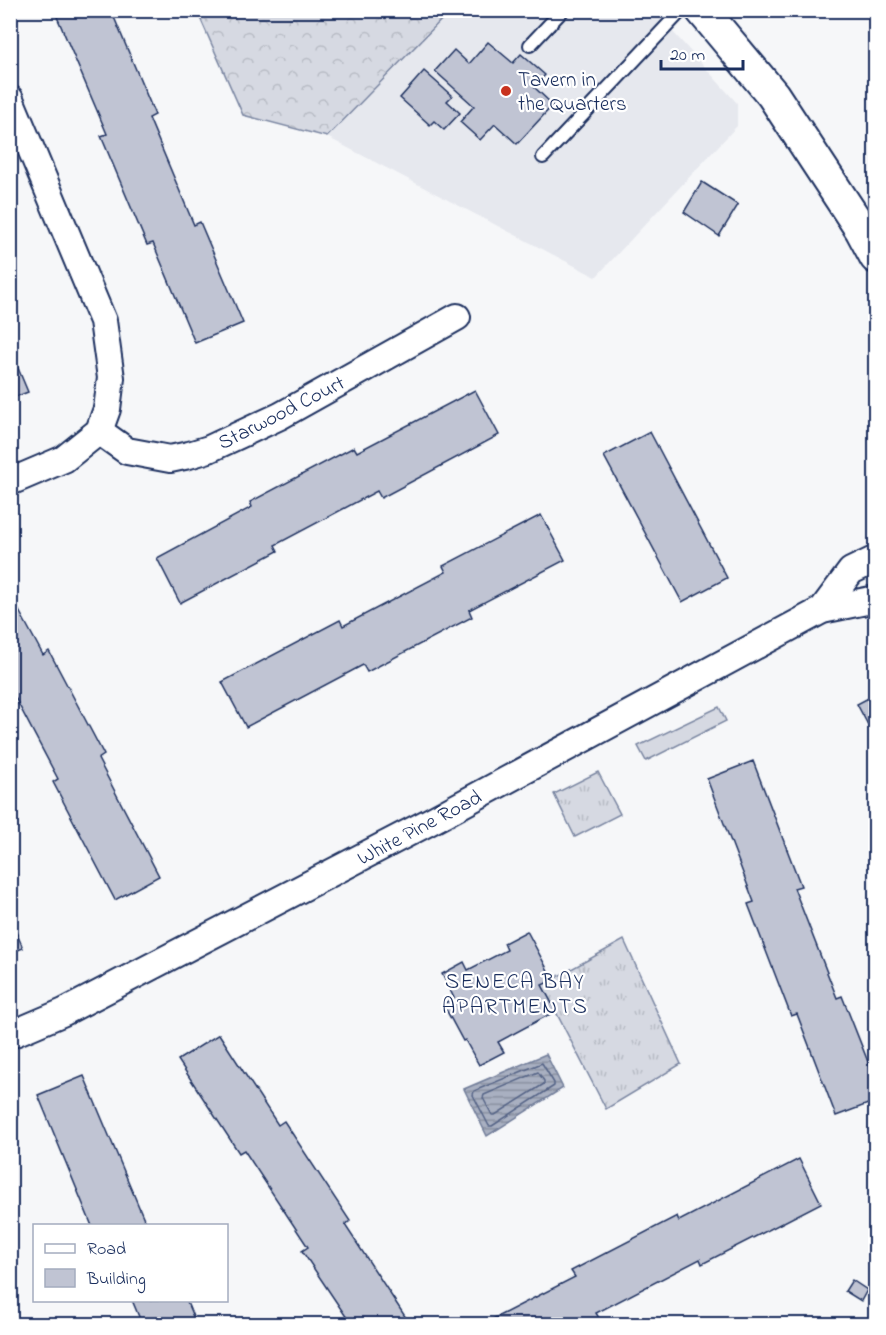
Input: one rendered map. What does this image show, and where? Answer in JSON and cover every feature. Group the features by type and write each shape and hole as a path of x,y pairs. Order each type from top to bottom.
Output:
{"street":[{"path":"702,10 773,95 861,229 876,257"},
{"path":"10,99 103,321 111,378 107,410 99,431 64,459 10,482"},
{"name":"Starwood Court","path":"99,431 127,451 170,459 189,455 210,448 280,416 457,317"},
{"name":"White Pine Road","path":"822,610 851,571 876,559"},
{"name":"White Pine Road","path":"10,1035 64,1012 429,822 822,610 876,599"}],"lane":[{"path":"531,45 563,10"},
{"path":"543,157 682,10"}],"shaded area":[{"path":"450,11 654,11 737,103 737,126 596,277 327,137"}],"green space":[{"path":"197,11 450,11 327,137 243,115"},
{"path":"719,707 726,721 646,761 638,746"},
{"path":"598,772 620,814 575,837 554,794"},
{"path":"624,940 681,1064 606,1109 542,985"}],"water":[{"path":"546,1054 563,1088 487,1136 464,1089"}],"building":[{"path":"59,10 111,10 155,115 149,118 194,225 200,222 243,323 195,343 153,243 147,245 101,136 107,134 55,12"},
{"path":"488,42 513,63 521,54 545,75 534,87 553,105 517,144 495,124 480,140 460,122 474,106 435,71 454,50 469,64"},
{"path":"424,71 452,96 447,101 460,113 444,130 434,121 430,125 400,98"},
{"path":"702,182 738,205 719,236 684,212"},
{"path":"10,349 28,392 10,399"},
{"path":"475,390 499,435 381,498 377,491 275,545 278,551 180,603 157,558 252,507 250,502 354,447 357,452"},
{"path":"650,432 727,578 682,602 604,456"},
{"path":"541,515 565,560 469,610 472,617 367,672 363,665 246,727 222,682 340,620 343,626 446,572 443,566"},
{"path":"10,594 43,655 49,651 104,755 98,759 159,876 115,900 53,782 58,779 10,688"},
{"path":"876,694 876,740 857,704"},
{"path":"753,761 801,886 794,888 837,998 842,996 876,1082 876,1101 836,1116 797,1014 791,1016 748,904 754,902 707,779"},
{"path":"10,918 23,948 10,953"},
{"path":"527,931 553,980 542,985 556,1011 498,1042 504,1052 479,1065 443,1004 454,998 442,974 464,962 468,970 507,950 504,943"},
{"path":"219,1034 278,1125 284,1121 350,1221 345,1225 410,1324 351,1324 302,1251 308,1247 244,1150 239,1153 178,1060"},
{"path":"84,1076 146,1224 91,1224 38,1095"},
{"path":"799,1159 821,1203 702,1264 700,1259 596,1313 599,1318 587,1324 483,1324 575,1277 571,1271 677,1216 679,1221"},
{"path":"852,1280 867,1290 861,1301 845,1291"},
{"path":"133,1302 187,1302 196,1324 142,1324"}],"place":[{"name":"Tavern in the Quarters","path":"506,91"}],"district":[{"name":"SENECA BAY APARTMENTS","path":"515,992"}]}
